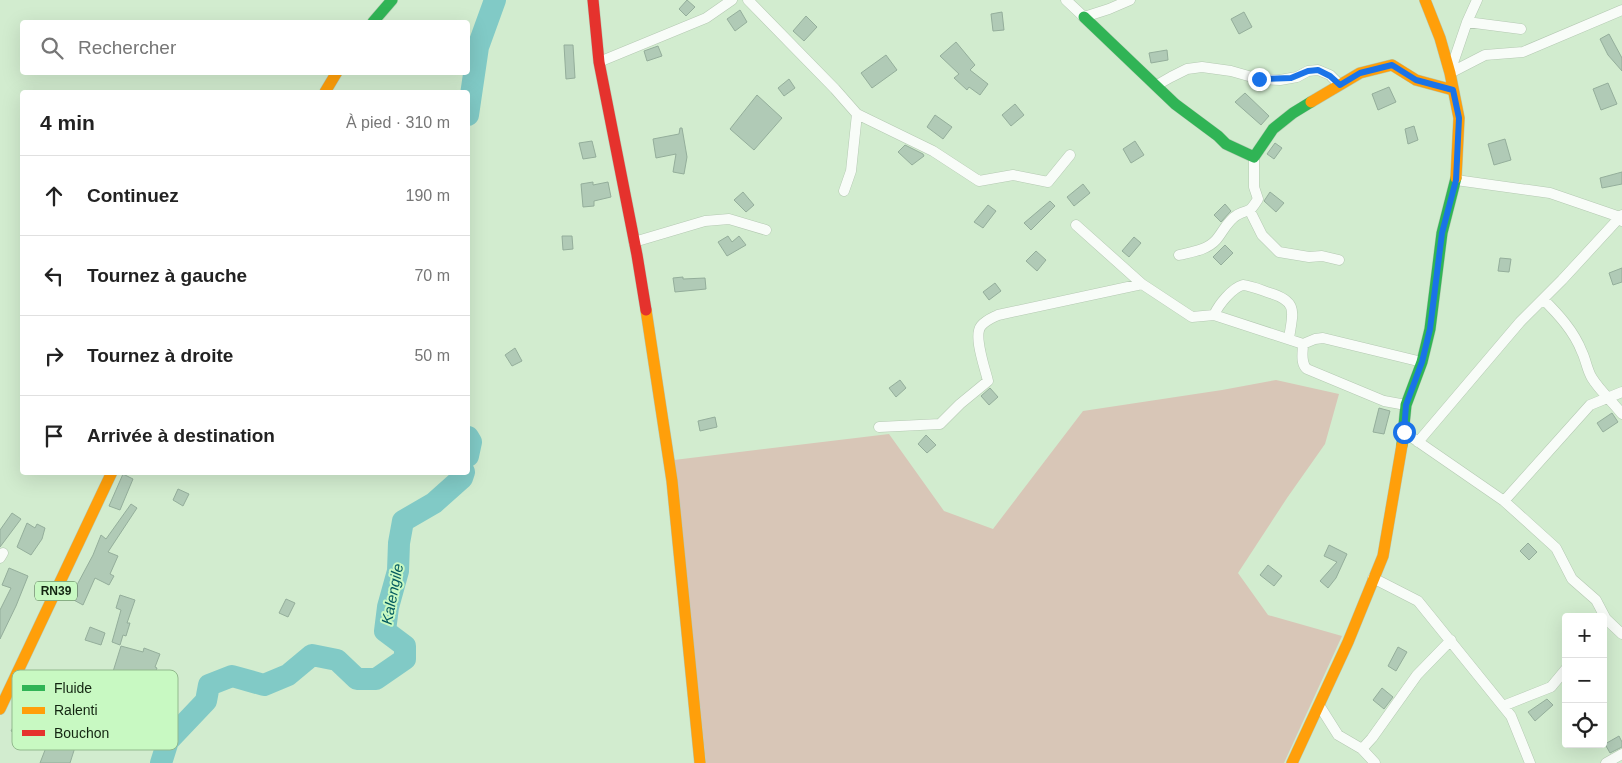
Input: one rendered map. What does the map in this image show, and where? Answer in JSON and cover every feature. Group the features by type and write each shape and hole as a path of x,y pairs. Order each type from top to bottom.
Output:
{"main road":[{"path":"375,20 392,0"},
{"path":"593,0 599,62 634,242 672,481 700,763"},
{"path":"1292,763 1348,642 1383,556 1404,432 1406,405 1422,362 1430,329 1442,233 1456,180 1459,118 1450,73 1440,38 1425,0"},
{"path":"1084,18 1175,104 1226,144 1254,157 1273,129 1293,113 1360,73 1392,65 1416,80 1453,90"},
{"path":"325,90 335,75"},
{"name":"RN39","path":"18,670 111,475"},
{"name":"RN39","path":"0,709 12,684"}],"street":[{"path":"599,62 706,18 732,0"},
{"path":"748,0 857,114 933,151 979,181 1013,176 1048,182 1070,155"},
{"path":"1066,0 1084,18 1130,0"},
{"path":"1450,73 1467,22 1477,0"},
{"path":"1450,73 1485,55 1523,52 1622,10"},
{"path":"1467,22 1521,28"},
{"path":"1157,85 1187,69 1202,67 1231,71 1259,79 1280,80 1297,77 1308,71 1318,70 1330,76 1340,85"},
{"path":"844,191 851,171 857,114"},
{"path":"1179,255 1203,249 1216,240 1222,229 1236,216 1250,211 1258,199 1254,188 1254,157"},
{"path":"1418,442 1520,322 1621,218 1550,193 1456,180"},
{"path":"1250,211 1262,235 1279,252 1309,257 1322,256 1339,260"},
{"path":"634,242 713,220 729,219 766,230"},
{"path":"1076,225 1142,284 1192,317 1214,315 1303,344 1323,338 1422,362"},
{"path":"879,427 940,424 960,404 988,381 978,336 980,327 986,320 998,315 1142,284"},
{"path":"1214,315 1216,309 1238,286 1243,285 1280,296 1288,301 1292,310 1289,340"},
{"path":"1543,299 1561,318 1582,350 1590,375 1599,389 1609,397 1622,414"},
{"path":"1303,344 1302,360 1304,367 1307,369 1384,401 1406,405"},
{"path":"1504,501 1590,405 1622,392"},
{"path":"1404,432 1504,501 1556,548 1572,579 1596,600 1601,613"},
{"path":"1373,578 1418,601 1511,716 1530,763"},
{"path":"1607,620 1622,634"},
{"path":"1362,749 1417,675 1451,640"},
{"path":"1503,706 1551,688 1562,674"},
{"path":"1319,705 1338,735 1362,749 1376,763"},
{"path":"1606,763 1622,754"}],"shaded area":[{"path":"1276,380 1339,394 1325,444 1238,573 1268,615 1342,636 1284,763 706,763 674,460 889,434 944,511 993,529 1083,411"}],"building":[{"path":"687,0 695,7 686,16 679,9"},
{"path":"740,10 747,22 735,31 727,19"},
{"path":"1002,12 1004,30 993,31 991,14"},
{"path":"1244,12 1252,27 1239,34 1231,19"},
{"path":"806,16 817,27 804,41 793,31"},
{"path":"1609,34 1622,58 1622,71 1608,55 1600,39"},
{"path":"956,42 975,65 970,70 988,84 980,95 969,87 967,90 954,78 959,74 940,56"},
{"path":"564,45 573,45 575,78 566,79"},
{"path":"658,46 662,56 647,61 644,51"},
{"path":"1167,50 1168,60 1151,63 1149,53"},
{"path":"886,55 897,70 872,88 861,73"},
{"path":"789,79 795,88 784,96 778,88"},
{"path":"1608,83 1617,104 1601,110 1593,89"},
{"path":"1389,87 1396,102 1378,110 1372,94"},
{"path":"1245,93 1269,116 1261,125 1235,102"},
{"path":"757,95 782,118 754,150 730,129"},
{"path":"1015,104 1024,115 1011,126 1002,115"},
{"path":"935,115 952,127 943,139 927,127"},
{"path":"1414,126 1418,140 1408,144 1405,129"},
{"path":"680,128 682,128 687,157 684,174 673,172 676,154 656,158 653,139 679,134"},
{"path":"1505,139 1511,160 1494,165 1488,144"},
{"path":"592,141 596,157 583,159 579,143"},
{"path":"1135,141 1144,155 1131,163 1123,149"},
{"path":"1275,143 1282,148 1274,159 1267,154"},
{"path":"905,145 924,156 912,165 898,152"},
{"path":"1622,172 1622,184 1602,188 1600,178"},
{"path":"593,182 593,185 608,182 611,197 594,201 594,206 583,207 581,184"},
{"path":"1083,184 1090,193 1074,206 1067,197"},
{"path":"743,192 754,205 746,212 734,200"},
{"path":"1270,192 1284,203 1276,212 1264,201"},
{"path":"1050,201 1055,206 1031,230 1024,223"},
{"path":"1225,204 1231,211 1221,222 1214,215"},
{"path":"988,205 996,211 983,228 974,222"},
{"path":"562,236 572,236 573,249 563,250"},
{"path":"728,236 732,242 739,236 746,245 727,256 718,242"},
{"path":"1134,237 1141,243 1129,257 1122,251"},
{"path":"1225,245 1233,253 1221,265 1213,257"},
{"path":"1036,251 1046,260 1037,271 1026,261"},
{"path":"1500,258 1511,259 1509,272 1498,271"},
{"path":"1622,268 1622,282 1613,285 1609,273"},
{"path":"683,277 683,279 705,278 706,289 675,292 673,278"},
{"path":"995,283 1001,291 989,300 983,292"},
{"path":"515,348 522,361 512,366 505,355"},
{"path":"900,380 906,388 896,397 889,388"},
{"path":"990,388 998,397 989,405 981,396"},
{"path":"1379,408 1390,411 1384,434 1373,432"},
{"path":"1612,413 1618,422 1603,432 1597,423"},
{"path":"715,417 717,427 700,431 698,421"},
{"path":"926,435 936,445 927,453 918,444"},
{"path":"123,475 133,479 120,510 109,506"},
{"path":"178,489 189,494 183,506 173,500"},
{"path":"131,504 137,508 108,552 118,556 110,574 114,576 109,585 95,578 83,605 70,598 93,555 101,535 106,539"},
{"path":"12,513 21,519 0,547 0,530"},
{"path":"27,523 35,528 37,524 45,528 42,539 31,555 17,547"},
{"path":"1528,543 1537,552 1529,560 1520,551"},
{"path":"1329,545 1347,554 1336,578 1328,588 1320,581 1337,562 1324,556"},
{"path":"1268,565 1282,576 1274,586 1260,575"},
{"path":"9,568 28,576 0,639 0,610 11,588 2,585"},
{"path":"120,595 135,600 127,623 130,623 126,636 123,635 120,645 112,642 121,610 116,608"},
{"path":"286,599 295,603 288,617 279,613"},
{"path":"90,627 105,633 101,645 85,640"},
{"path":"121,646 143,652 144,648 160,654 155,667 156,670 114,670"},
{"path":"1398,647 1407,652 1396,671 1388,666"},
{"path":"1382,688 1393,697 1384,709 1373,700"},
{"path":"1547,699 1553,705 1535,721 1528,712"},
{"path":"1619,736 1622,747 1610,753 1607,743"},
{"path":"45,750 74,750 70,763 40,763"}],"waterway":[{"name":"Kalengile","path":"470,101 478,47 495,0"},
{"name":"Kalengile","path":"470,440 470,447"},
{"name":"Kalengile","path":"178,730 206,701 209,685 232,676 264,685 288,675 312,655 337,660 357,679 376,679 405,659 405,646 385,631 388,607 398,571 399,543 403,521 434,503 463,475"},
{"name":"Kalengile","path":"161,763 165,750"}],"traffic: fast":[{"path":"375,20 392,0"},
{"path":"1084,17 1175,104 1226,144 1254,157 1273,129 1311,102"},
{"path":"1402,445 1406,405 1422,362 1430,329 1442,233 1456,178"}],"traffic: slow":[{"path":"1425,0 1440,38 1450,73 1459,118 1456,178"},
{"path":"1311,102 1360,73 1392,65 1416,80 1453,90"},
{"path":"326,90 335,75"},
{"path":"646,310 672,481 700,763"},
{"path":"1292,763 1348,642 1383,556 1402,445"},
{"path":"18,670 111,475"},
{"path":"0,709 12,684"}],"traffic: jam":[{"path":"593,0 599,62 646,310"}],"route":[{"path":"1259,79 1280,80 1297,77 1308,71 1318,70 1325,72 1340,85 1360,73 1392,65 1416,80 1453,90 1459,118 1456,180 1442,233 1430,329 1422,362 1406,405 1404,432"}]}
